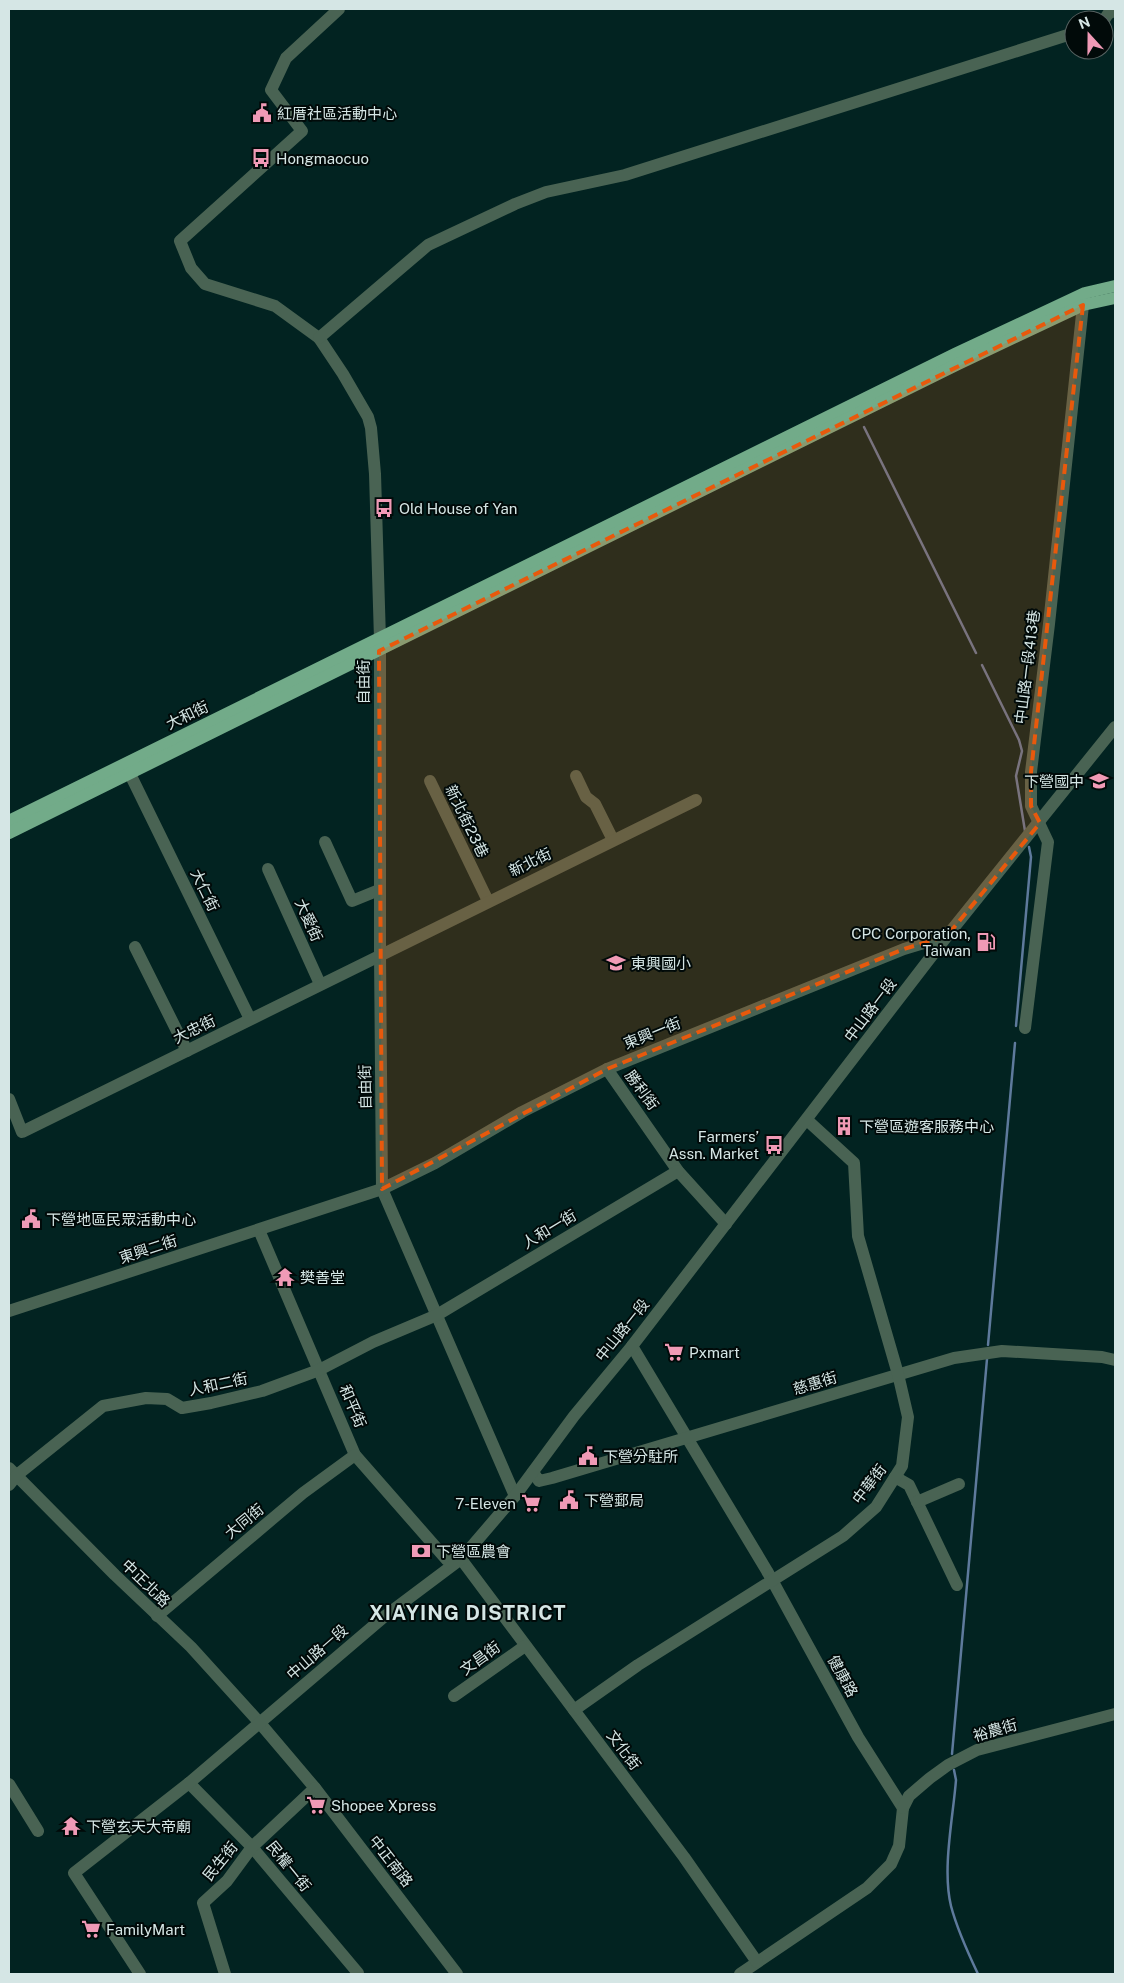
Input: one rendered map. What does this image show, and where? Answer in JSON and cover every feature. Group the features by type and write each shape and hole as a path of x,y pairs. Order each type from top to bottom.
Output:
{"main road":[{"path":"380,645 955,354 1086,293 1115,286"},
{"path":"380,645 1083,304 1115,298"},
{"name":"大和街","path":"9,833 130,774 380,645"},
{"name":"大和街","path":"9,821 380,645"}],"street":[{"name":"自由街","path":"339,9 286,58 271,90 302,131 180,241 191,268 206,284 275,306 318,338 343,374 368,417 371,428 375,474 380,645 379,890 382,1189 515,1496"},
{"path":"318,338 428,245 515,204 546,192 625,174 1064,36"},
{"name":"中山路一段413巷","path":"1025,1028 1048,842 1031,806 1031,772 1049,624 1083,304"},
{"name":"中山路一段","path":"140,1974 74,1874 189,1783 385,1616 461,1559 515,1496 574,1416 632,1346 947,936 1115,728"},
{"name":"大仁街","path":"130,774 250,1019"},
{"path":"576,776 586,797 595,804 613,840"},
{"name":"新北街23巷","path":"430,781 488,901"},
{"name":"新北街","path":"380,954 696,800"},
{"path":"324,842 352,900 379,890"},
{"name":"大愛街","path":"268,870 320,984"},
{"name":"東興一街","path":"382,1189 435,1163 522,1112 607,1069 904,950 947,936"},
{"path":"134,947 187,1050"},
{"name":"大忠街","path":"9,1099 22,1132 380,954"},
{"name":"勝利街","path":"607,1069 678,1171 726,1224"},
{"name":"中華街","path":"574,1710 638,1665 678,1642 772,1579 843,1536 876,1507 902,1466 908,1417 898,1374 857,1231 854,1163 806,1120"},
{"name":"人和一街","path":"437,1315 678,1171"},
{"name":"東興二街","path":"9,1311 382,1189"},
{"name":"和平街","path":"259,1230 355,1455 446,1560 461,1559"},
{"name":"人和二街","path":"12,1476 103,1406 146,1398 167,1399 182,1408 262,1391 319,1370 373,1342 437,1315"},
{"name":"健康路","path":"632,1346 685,1438 772,1579 858,1737 903,1808"},
{"name":"慈惠街","path":"533,1472 539,1481 954,1358 992,1351 1102,1357 1115,1360"},
{"name":"大同街","path":"157,1616 248,1537 355,1455"},
{"name":"中正北路","path":"12,1476 191,1647 259,1722"},
{"path":"895,1477 909,1485 957,1585"},
{"path":"917,1502 959,1484"},
{"name":"文化街","path":"461,1559 684,1857 758,1962"},
{"name":"文昌街","path":"454,1696 525,1646"},
{"name":"裕農街","path":"903,1808 909,1796 930,1778 948,1765 977,1750 1115,1714"},
{"name":"中正南路","path":"259,1722 315,1788 457,1974"},
{"name":"民權一街","path":"189,1783 252,1847 358,1973"},
{"path":"9,1784 38,1830"},
{"name":"民生街","path":"225,1974 203,1903 227,1881 252,1847 296,1803 315,1788"},
{"path":"740,1974 867,1888 891,1864 899,1846 903,1808"}],"highlighted area":[{"path":"1083,305 1031,772 1031,806 1040,823 947,936 904,949 607,1069 382,1189 379,651"}],"waterway":[{"path":"864,427 976,653"},
{"path":"982,665 1019,740 1022,751 1016,776 1025,831"},
{"path":"1016,1026 1031,857 1029,847"},
{"path":"988,1345 1015,1043"},
{"path":"952,1754 987,1359"},
{"path":"954,1770 956,1780 949,1843 949,1892 956,1923 978,1974"}],"place":[{"name":"紅厝社區活動中心","path":"262,113"},
{"name":"Hongmaocuo","path":"261,158"},
{"name":"Old House of Yan","path":"384,508"},
{"name":"下營國中","path":"1099,781"},
{"name":"CPC Corporation, Taiwan","path":"986,942"},
{"name":"東興國小","path":"616,963"},
{"name":"下營區遊客服務中心","path":"844,1126"},
{"name":"Farmers’ Assn. Market","path":"774,1145"},
{"name":"下營地區民眾活動中心","path":"31,1219"},
{"name":"樊善堂","path":"285,1277"},
{"name":"Pxmart","path":"674,1352"},
{"name":"下營分駐所","path":"588,1456"},
{"name":"下營郵局","path":"569,1500"},
{"name":"7-Eleven","path":"531,1503"},
{"name":"下營區農會","path":"421,1551"},
{"name":"Shopee Xpress","path":"316,1805"},
{"name":"下營玄天大帝廟","path":"71,1826"},
{"name":"FamilyMart","path":"91,1929"}],"district":[{"name":"XIAYING DISTRICT","path":"468,1613"}]}
